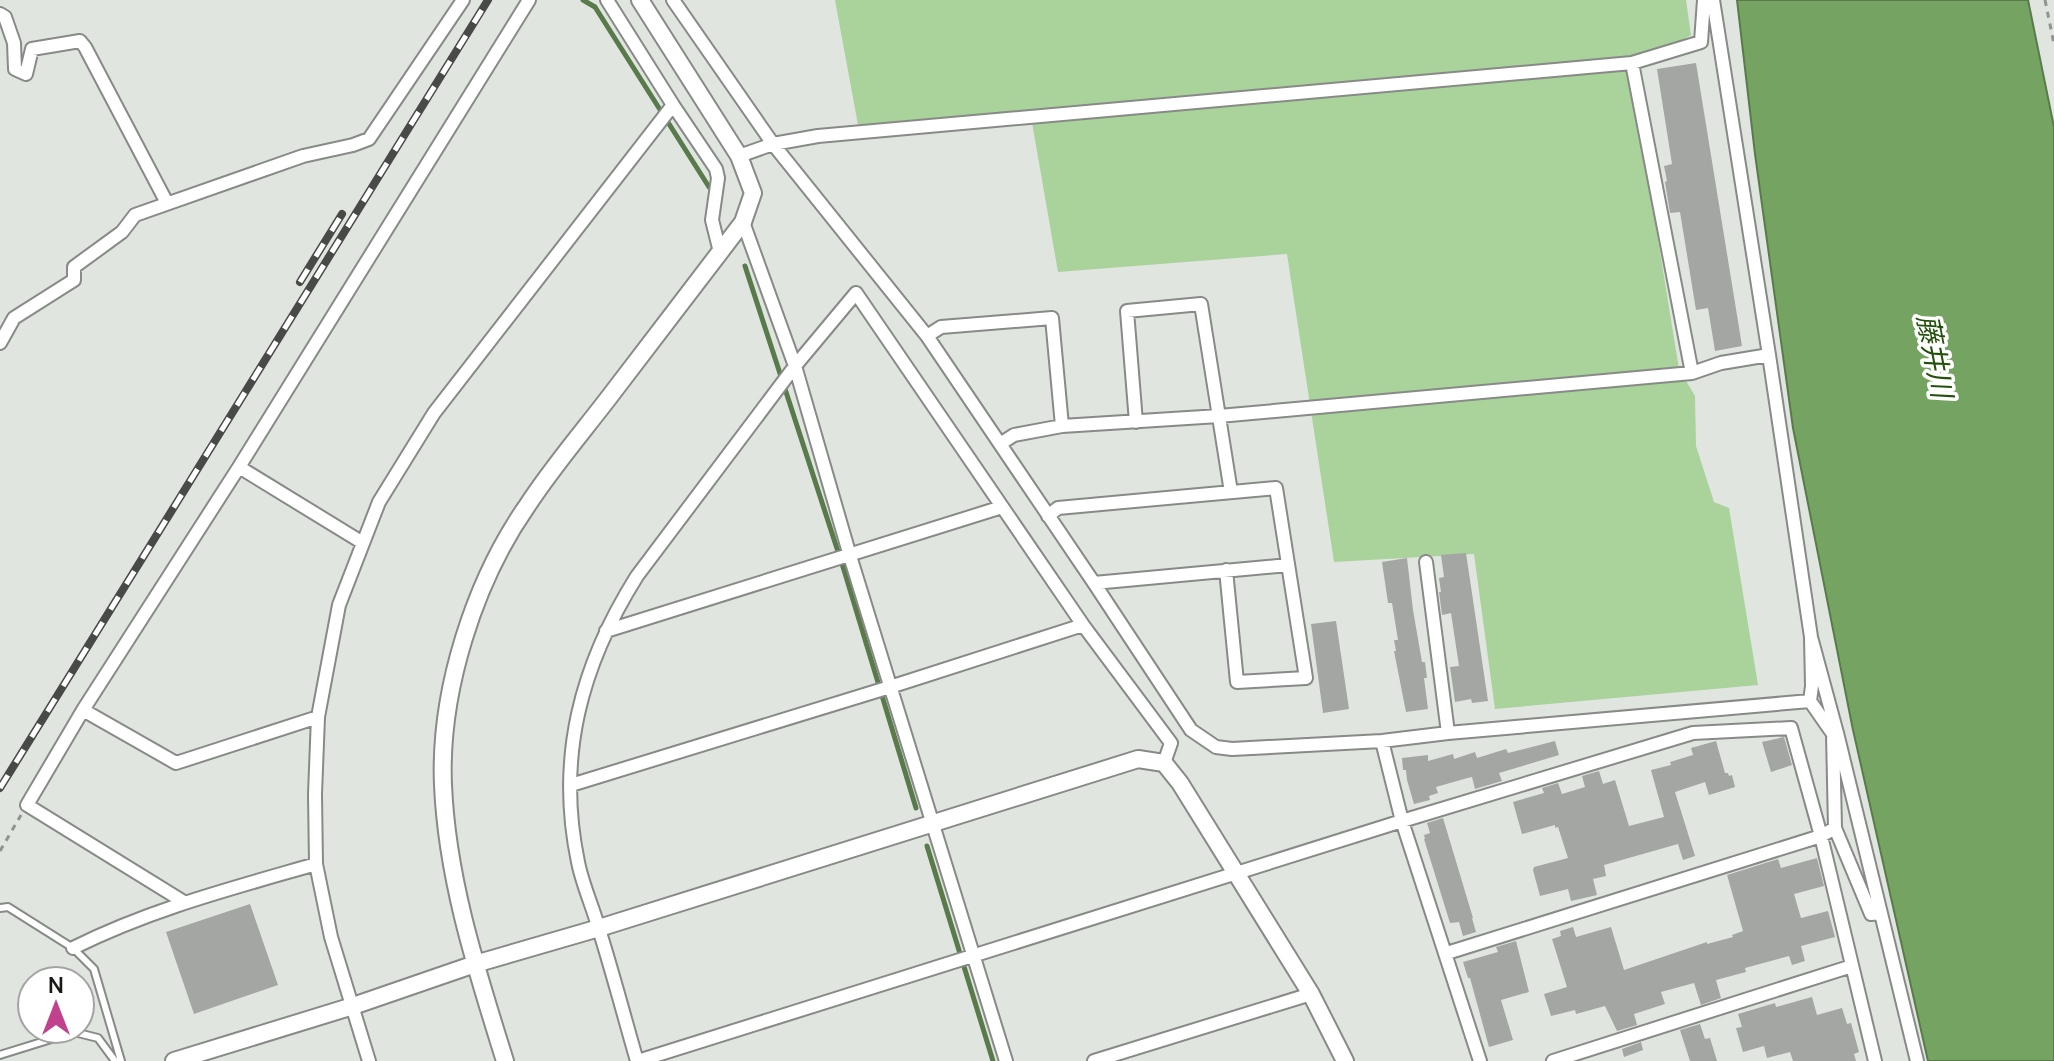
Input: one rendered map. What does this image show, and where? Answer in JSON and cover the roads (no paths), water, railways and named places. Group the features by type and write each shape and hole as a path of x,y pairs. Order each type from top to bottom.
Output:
{"street":[{"path":"0,343 14,318 74,280 74,267 122,232 135,215 303,156 369,139 463,0"},
{"path":"184,902 27,805 83,710 239,467 529,0"},
{"path":"607,0 670,109 716,169 718,178 712,220 720,252"},
{"path":"505,1061 475,964 452,869 443,785 443,737 460,647 489,570 526,506 743,222 753,193 739,156 640,0"},
{"path":"673,0 773,144 927,336 1191,730 1216,747 1232,749 1382,741 1810,701"},
{"path":"739,156 773,144 818,136 1632,63 1701,42 1704,0"},
{"path":"1713,0 1811,637 1917,1061"},
{"path":"0,14 5,17 14,43 15,69 26,74 32,49 80,41 167,203"},
{"path":"1632,63 1692,373"},
{"path":"369,1061 331,937 316,864 318,717 339,605 379,502 434,413 670,109"},
{"path":"743,222 792,371 843,558 883,689 932,823 971,957 1006,1061"},
{"path":"1171,743 1083,625 856,293 792,371 637,576 606,631 579,705 572,750 571,785 578,863 637,1061 1693,733 1791,728 1821,836 1875,1061"},
{"path":"1136,422 1127,311 1201,304 1231,492"},
{"path":"927,336 941,327 1052,318 1062,426"},
{"path":"1000,444 1014,435 1062,426 1219,416 1692,373 1721,363 1769,355"},
{"path":"239,467 363,543"},
{"path":"1048,516 1058,508 1276,488 1306,678 1237,682 1226,570"},
{"path":"606,631 1002,507"},
{"path":"1426,562 1448,733"},
{"path":"1094,583 1288,565"},
{"path":"571,785 1083,625"},
{"path":"1811,637 1810,701 1835,733 1835,828 1871,914 1880,913"},
{"path":"83,710 176,763 318,717"},
{"path":"1164,763 1171,743 1191,730"},
{"path":"1382,741 1402,821 1480,1061"},
{"path":"174,1061 353,1006 475,964 1138,759 1164,763 1180,783 1311,994 1345,1061"},
{"path":"1447,953 1821,836 1835,828"},
{"path":"73,948 114,927 184,902 316,864"},
{"path":"1553,1061 1852,966"},
{"path":"1094,1061 1311,994"}],"lane":[{"path":"0,908 8,907 73,948 94,969 121,1061"},
{"path":"0,1055 74,1032 98,1038 115,1061"}],"water":[{"name":"藤井川","path":"1737,0 2028,0 2054,127 2054,1061 1928,1061 1853,730 1793,428"}],"waterway":[{"path":"583,0 595,7 709,187"},
{"path":"745,266 844,570 916,808"},
{"path":"927,846 993,1061"}],"railway":[{"path":"0,788 488,0"},
{"path":"300,282 342,214"}]}
